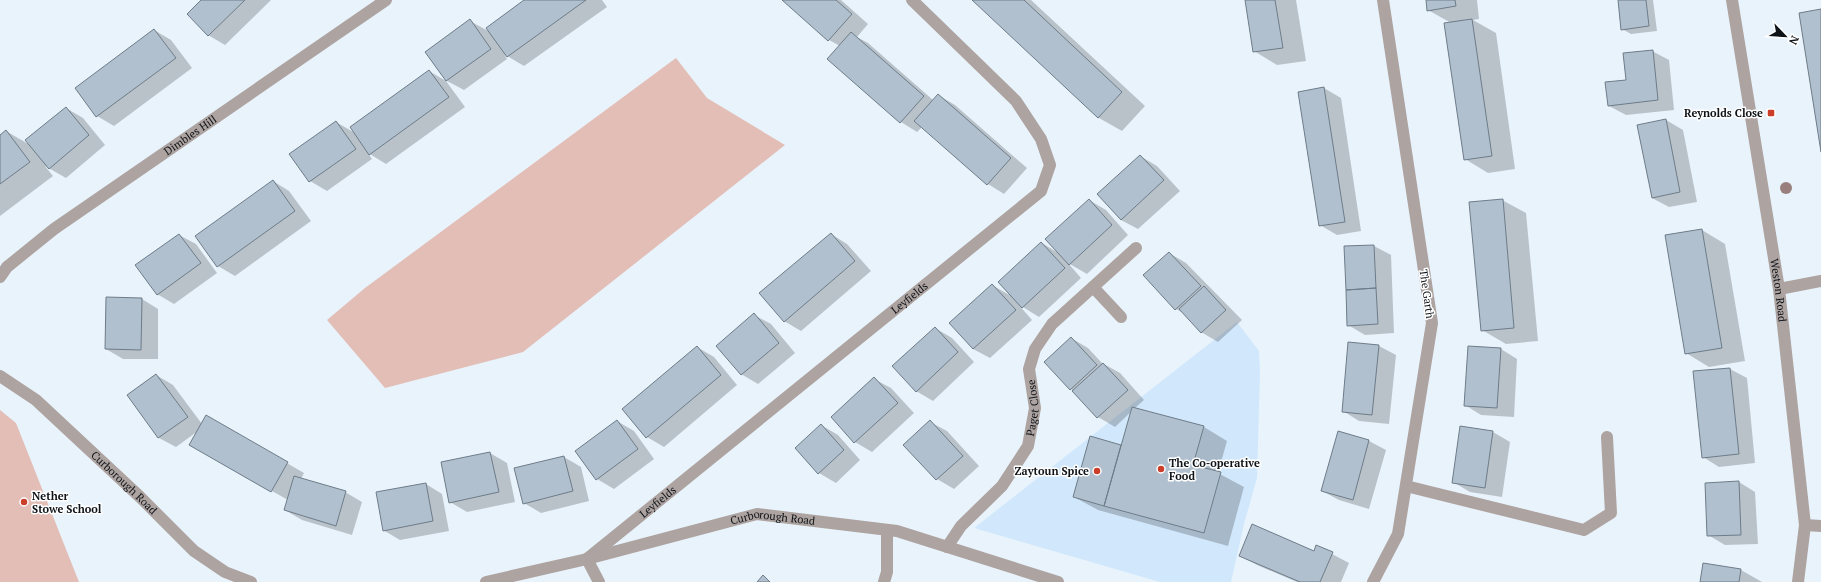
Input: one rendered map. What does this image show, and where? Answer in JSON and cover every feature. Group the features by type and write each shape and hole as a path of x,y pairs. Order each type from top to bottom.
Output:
{"street":[{"name":"Dimbles Hill","path":"0,277 6,267 54,229 386,0"},
{"name":"Leyfields","path":"587,559 1041,191 1050,165 1041,139 1016,101 912,0"},
{"name":"The Garth","path":"1373,582 1398,534 1432,323 1383,0"},
{"name":"Weston Road","path":"1732,0 1779,289 1805,525 1798,582"},
{"name":"Paget Close","path":"947,547 961,526 1002,486 1028,446 1035,408 1029,369 1035,349 1052,324 1136,248"},
{"path":"1779,289 1821,281"},
{"path":"1093,287 1121,317"},
{"name":"Curborough Road","path":"0,376 36,400 140,497 194,552 225,572 251,582"},
{"path":"1406,486 1584,530 1611,513 1608,436"},
{"name":"Curborough Road","path":"486,582 587,559 757,514 897,531 1058,582"},
{"path":"1805,525 1821,526"},
{"path":"884,582 887,572 887,530"},
{"path":"587,559 599,582"}],"shaded area":[{"path":"676,58 707,98 785,145 523,352 385,388 327,320 365,288"},
{"path":"1237,322 1259,351 1260,372 1257,478 1244,524 1231,582 1160,582 974,528"},
{"name":"Nether Stowe School","path":"0,410 16,423 79,582 0,582"}],"building":[{"path":"201,0 245,0 208,36 187,14"},
{"path":"524,0 586,0 507,57 486,28"},
{"path":"782,0 836,0 852,14 828,41"},
{"path":"972,0 1024,0 1122,92 1098,118"},
{"path":"1245,0 1275,0 1283,48 1253,52"},
{"path":"1426,0 1455,0 1456,6 1427,11"},
{"path":"1618,0 1646,0 1649,26 1621,30"},
{"path":"1821,9 1821,152 1799,13"},
{"path":"470,19 491,49 446,81 425,52"},
{"path":"1472,19 1492,156 1464,160 1444,23"},
{"path":"154,29 176,58 96,117 75,88"},
{"path":"851,32 924,96 900,123 827,59"},
{"path":"1653,50 1658,100 1608,106 1605,82 1626,80 1623,53"},
{"path":"429,70 449,97 369,155 350,127"},
{"path":"1324,87 1345,222 1319,226 1298,92"},
{"path":"938,94 1011,158 987,185 914,121"},
{"path":"66,107 89,135 49,169 25,140"},
{"path":"1666,119 1680,192 1652,198 1637,125"},
{"path":"336,121 356,149 309,182 289,154"},
{"path":"6,130 30,162 0,184 0,135"},
{"path":"1140,155 1164,180 1121,220 1097,194"},
{"path":"273,180 295,211 217,267 195,236"},
{"path":"1089,199 1112,225 1069,265 1045,239"},
{"path":"1503,199 1514,328 1481,331 1469,202"},
{"path":"1702,229 1722,348 1685,354 1665,235"},
{"path":"831,233 855,261 784,322 759,293"},
{"path":"179,234 201,263 157,295 135,265"},
{"path":"1041,242 1065,268 1022,308 998,282"},
{"path":"1374,245 1376,288 1346,290 1344,246"},
{"path":"1169,252 1201,286 1175,310 1143,275"},
{"path":"992,284 1016,310 973,349 949,323"},
{"path":"1204,286 1226,310 1201,333 1179,309"},
{"path":"1376,288 1378,324 1347,326 1346,290"},
{"path":"106,297 142,298 141,350 105,349"},
{"path":"754,313 779,343 741,375 716,346"},
{"path":"935,327 958,352 916,392 892,366"},
{"path":"1071,337 1097,365 1070,390 1044,362"},
{"path":"1348,342 1379,345 1372,415 1342,412"},
{"path":"697,346 721,375 646,438 622,409"},
{"path":"1468,346 1501,348 1497,408 1464,406"},
{"path":"1103,363 1128,390 1097,418 1072,391"},
{"path":"1730,368 1739,454 1702,458 1693,371"},
{"path":"156,374 188,417 158,438 127,395"},
{"path":"874,377 898,403 854,443 831,417"},
{"name":"The Co-operative Food","path":"1132,407 1204,426 1193,465 1221,472 1204,533 1104,506"},
{"path":"206,415 288,462 271,492 189,445"},
{"path":"617,420 638,449 596,480 575,451"},
{"path":"930,420 963,456 936,480 903,445"},
{"path":"821,424 844,450 818,474 795,448"},
{"path":"1460,426 1493,431 1485,488 1452,483"},
{"path":"1338,431 1369,440 1353,500 1321,491"},
{"name":"Zaytoun Spice","path":"1090,436 1121,445 1104,506 1073,497"},
{"path":"490,452 499,492 449,503 441,462"},
{"path":"564,456 573,491 523,504 514,468"},
{"path":"294,476 346,491 336,526 284,510"},
{"path":"1739,481 1741,535 1707,536 1705,483"},
{"path":"426,483 433,521 383,531 376,492"},
{"path":"1252,524 1314,551 1316,545 1333,552 1320,582 1300,582 1239,556"},
{"path":"1703,563 1741,569 1739,582 1700,582"},
{"path":"763,575 770,582 757,582"}],"place":[{"name":"Reynolds Close","path":"1771,113"},
{"name":"The Co-operative Food","path":"1161,469"},
{"name":"Zaytoun Spice","path":"1097,471"},
{"name":"Nether Stowe School","path":"24,502"}]}
